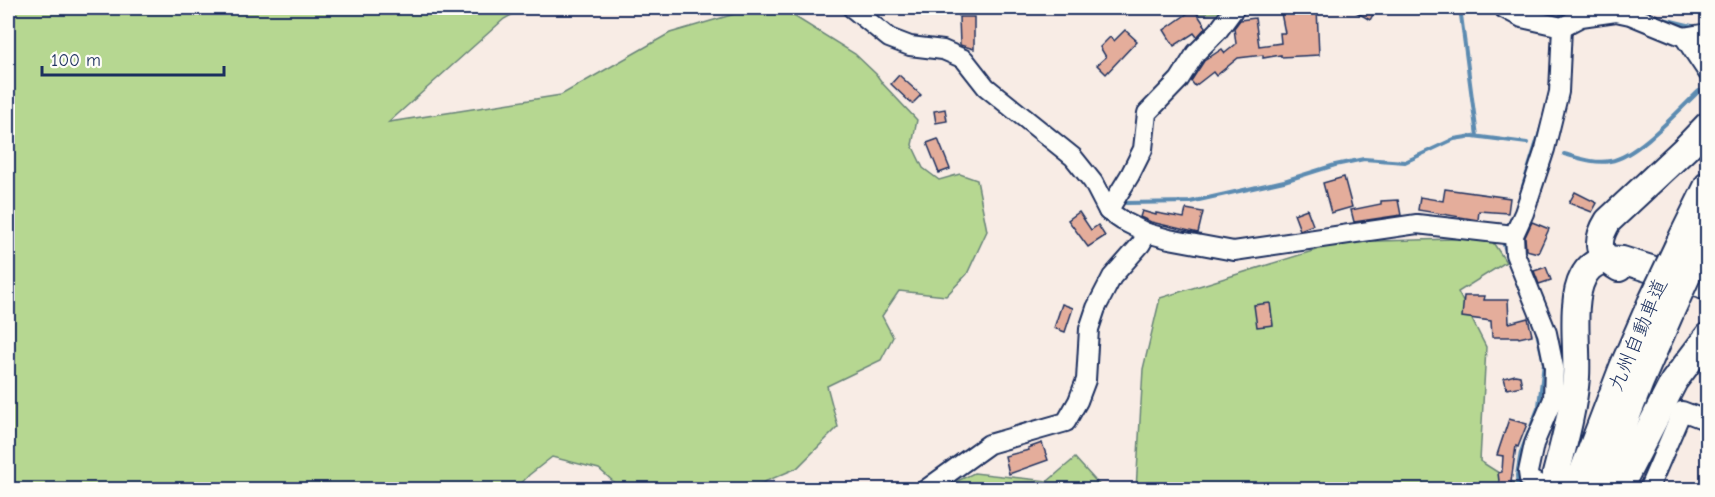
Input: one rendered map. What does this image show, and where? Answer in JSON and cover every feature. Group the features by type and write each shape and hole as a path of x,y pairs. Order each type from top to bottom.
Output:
{"highway":[{"path":"1707,125 1685,149 1608,221 1599,241 1605,260 1617,267 1707,298"},
{"name":"九州自動車道","path":"1576,489 1623,367 1661,307 1687,250 1707,184"},
{"name":"九州自動車道","path":"1687,250 1707,231"},
{"path":"1547,488 1567,425 1576,378 1578,287 1590,267 1605,260 1622,260 1707,287"},
{"name":"九州自動車道","path":"1598,489 1640,382 1661,307"},
{"path":"1618,489 1674,381 1707,336"}],"street":[{"path":"852,8 889,38 910,46 942,50 964,59 986,87 1073,157 1093,182 1108,211 1147,233 1234,251 1417,224 1507,234"},
{"path":"1108,211 1143,149 1147,113 1179,80 1196,53 1218,31 1235,8"},
{"path":"1503,8 1522,18 1556,26 1581,16 1616,12 1630,15 1684,37 1707,33"},
{"path":"1507,234 1524,213 1559,92 1556,26"},
{"path":"1684,37 1707,73"},
{"path":"926,489 989,444 1066,422 1078,401 1086,380 1089,329 1096,308 1112,278 1141,244 1147,233"},
{"path":"1507,234 1547,333 1554,367 1553,399 1534,444 1528,472 1530,478 1547,488"},
{"path":"1648,489 1682,411 1707,421"}],"green space":[{"path":"8,8 524,8 504,19 389,122 561,95 670,33 755,8 781,8 855,54 917,120 912,145 923,168 939,180 960,174 977,180 987,231 967,274 946,296 899,291 882,316 893,337 881,360 827,386 838,427 797,468 748,489 622,489 599,469 552,457 529,475 516,489 8,489"},
{"path":"1075,8 1223,8 1218,13 1201,14"},
{"path":"1490,238 1506,262 1458,292 1486,347 1480,461 1524,489 1136,490 1143,369 1160,298 1342,242"},
{"path":"1075,458 1103,489 939,490 974,473 1048,481"}],"building":[{"path":"1280,8 1317,8 1319,55 1281,57 1281,55 1263,58 1263,55 1238,58 1216,76 1213,72 1195,86 1191,81 1204,61 1222,49 1225,53 1236,44 1234,28 1240,20 1255,18 1259,46 1281,43 1280,33 1285,33"},
{"path":"1349,8 1370,8 1375,11 1370,20"},
{"path":"1194,9 1206,27 1197,37 1194,33 1174,46 1164,30"},
{"path":"959,17 974,17 974,49 960,45"},
{"path":"1125,30 1137,41 1106,74 1097,65 1106,57 1100,47 1110,37 1114,41"},
{"path":"899,75 921,95 912,104 891,84"},
{"path":"945,109 947,121 936,123 934,111"},
{"path":"938,139 950,169 939,173 927,143"},
{"path":"1344,177 1352,207 1331,213 1323,183"},
{"path":"1445,189 1510,198 1508,213 1479,211 1478,220 1418,210 1420,197 1443,201"},
{"path":"1575,192 1597,203 1592,212 1569,203"},
{"path":"1398,200 1401,215 1354,222 1351,210 1381,204 1381,201"},
{"path":"1186,209 1203,212 1198,233 1151,222 1140,217 1142,211 1184,218"},
{"path":"1307,209 1313,225 1300,230 1294,214"},
{"path":"1079,212 1091,230 1098,225 1105,236 1088,247 1068,220"},
{"path":"1532,222 1549,229 1538,253 1526,250 1525,237"},
{"path":"1546,267 1551,280 1539,284 1534,271"},
{"path":"1464,296 1485,296 1484,300 1508,300 1509,323 1528,318 1532,335 1519,338 1492,337 1491,321 1462,317"},
{"path":"1270,303 1273,325 1257,327 1254,305"},
{"path":"1062,304 1073,308 1065,332 1054,328"},
{"path":"1520,376 1522,386 1507,389 1504,378"},
{"path":"1509,419 1527,424 1518,447 1516,446 1510,489 1500,489 1498,473 1502,472 1503,456 1497,455"},
{"path":"1042,443 1048,460 1009,474 1005,456 1029,450 1028,448"}],"waterway":[{"path":"1457,8 1461,15 1477,136"},
{"path":"1559,20 1561,15 1577,8 1584,8"},
{"path":"1663,19 1696,27"},
{"path":"1564,154 1599,162 1621,158 1657,132 1699,91 1708,93"},
{"path":"1523,186 1542,125"},
{"path":"1126,203 1190,202 1284,181 1335,165 1364,159 1405,162 1454,139 1473,136 1527,143"},
{"path":"1507,228 1517,208"},
{"path":"1504,238 1507,254"},
{"path":"1518,490 1517,475 1521,452 1539,406 1544,363 1536,328"}]}
